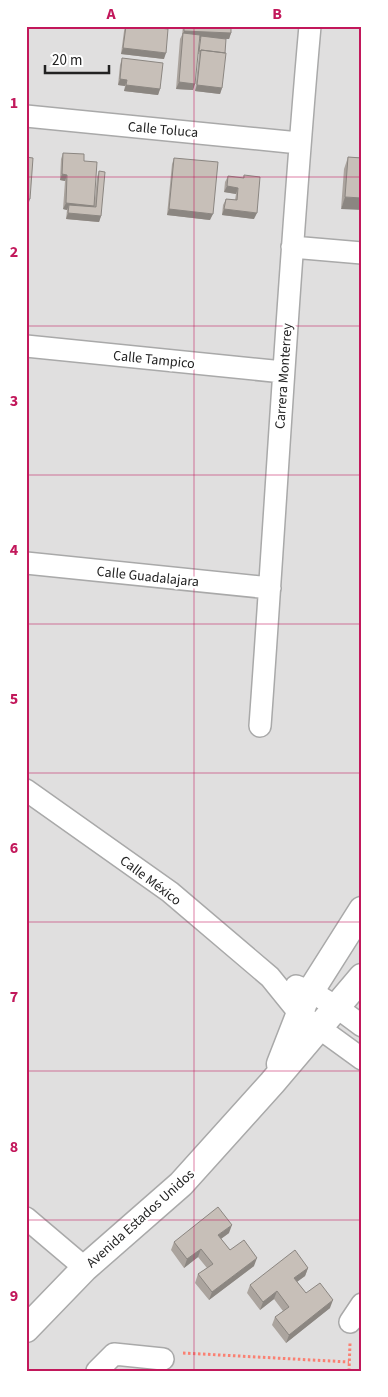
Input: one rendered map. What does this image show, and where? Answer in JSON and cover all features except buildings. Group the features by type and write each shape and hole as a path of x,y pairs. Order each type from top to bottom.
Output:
{"street":[{"name":"Carrera Monterrey","path":"260,726 282,372 299,142 310,26"},
{"name":"Calle Toluca","path":"26,116 299,142"},
{"path":"292,247 362,253"},
{"name":"Calle Tampico","path":"26,346 282,372"},
{"name":"Calle Guadalajara","path":"26,563 270,588"},
{"name":"Calle México","path":"26,790 170,892 310,1011"},
{"name":"Avenida Estados Unidos","path":"26,1329 85,1268 181,1184 272,1083 362,910"},
{"name":"Avenida Estados Unidos","path":"310,1011 337,1007 362,977"},
{"path":"337,1007 362,1026"},
{"path":"310,1011 362,1059"},
{"path":"26,1218 85,1268"},
{"path":"350,1322 362,1304"},
{"path":"97,1371 114,1354 163,1359"}],"path":[{"path":"349,1371 350,1322"},
{"path":"163,1359 180,1353 350,1362"}],"shaded area":[{"path":"26,26 362,26 362,1371 26,1371"}]}
